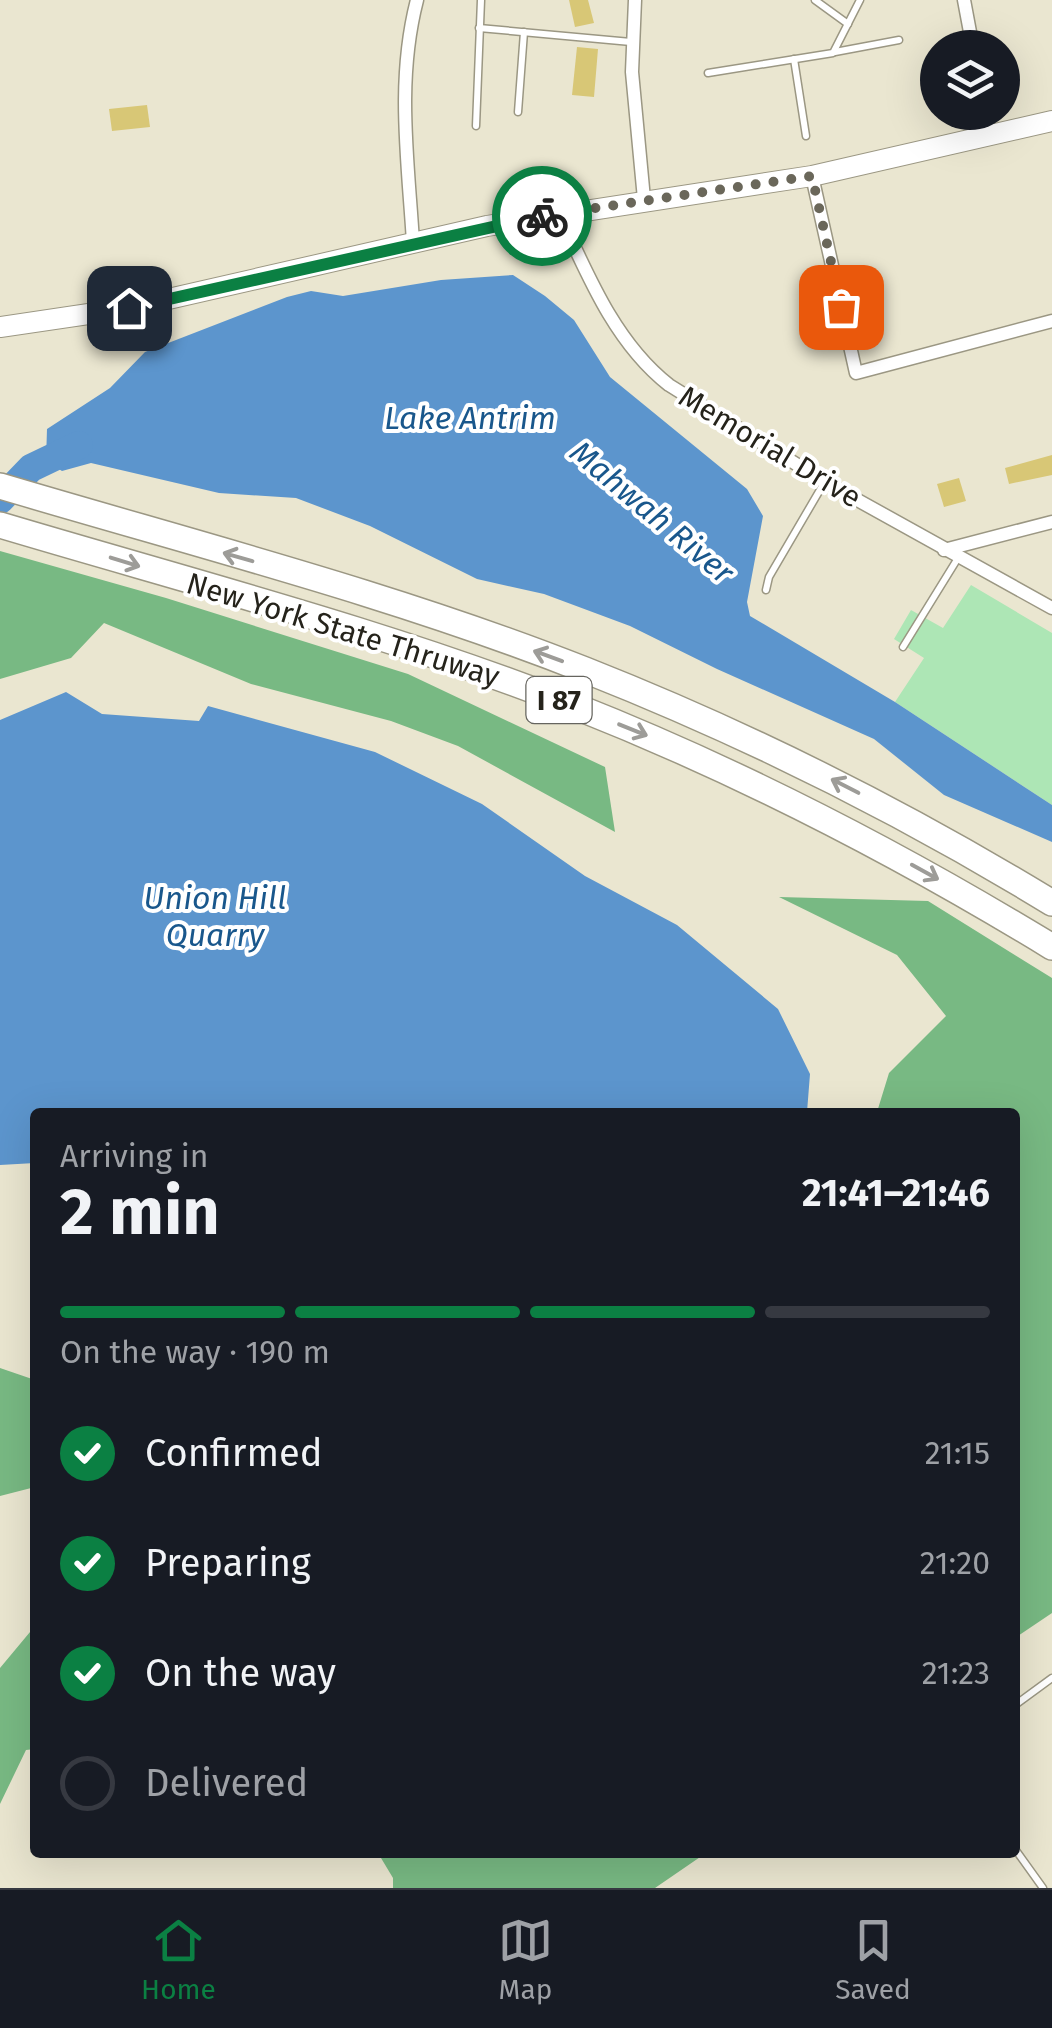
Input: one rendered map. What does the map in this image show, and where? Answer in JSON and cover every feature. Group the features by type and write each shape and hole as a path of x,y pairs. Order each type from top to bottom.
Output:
{"highway":[{"name":"New York State Thruway","path":"0,486 428,614 597,675 817,772 1052,903"},
{"name":"New York State Thruway","path":"0,525 416,650 587,711 786,798 928,873 1052,947"}],"main road":[{"path":"0,327 129,308 413,242 559,213 812,176 1052,120"}],"street":[{"path":"413,242 403,78 406,40 417,0"},
{"path":"635,0 631,42 644,200"},
{"path":"964,0 970,30"},
{"path":"989,130 990,136"},
{"path":"812,176 856,373 1052,321"},
{"name":"Memorial Drive","path":"559,213 603,304 647,369 825,482 1052,608"},
{"path":"944,550 1052,522"}],"lane":[{"path":"476,126 481,0"},
{"path":"814,0 848,24"},
{"path":"834,52 860,0"},
{"path":"479,28 631,42"},
{"path":"518,112 524,32"},
{"path":"708,73 899,40"},
{"path":"794,59 806,136"},
{"path":"766,590 769,577 825,482"},
{"path":"903,648 958,558"},
{"path":"1020,1701 1052,1678"},
{"path":"1020,1856 1043,1888"}],"green space":[{"path":"0,551 408,674 605,767 615,832 458,746 391,721 251,684 104,623 71,658 0,679"},
{"path":"971,585 1052,633 1052,805 895,702 924,658 894,639 911,610 943,628"},
{"path":"779,897 928,901 1052,978 1052,1613 1020,1635 1020,1108 878,1108 889,1073 946,1016 897,955"},
{"path":"0,1368 30,1378 30,1488 0,1496"},
{"path":"30,1632 30,1750 26,1750 0,1804 0,1668"},
{"path":"381,1858 699,1858 655,1888 393,1888 393,1878"}],"water":[{"name":"Lake Antrim","path":"513,275 574,320 610,377 747,489 763,516 747,602 750,616 895,702 1052,805 1052,842 944,795 874,739 630,626 544,594 477,579 370,526 296,498 219,493 91,463 62,471 46,461 47,429 110,388 145,352 311,291 343,296 441,280"},
{"name":"Union Hill Quarry","path":"66,692 102,714 199,721 208,706 375,752 482,804 585,876 677,925 778,1009 810,1074 807,1108 30,1108 30,1163 0,1165 0,720"}],"building":[{"path":"569,0 588,0 594,23 575,27"},
{"path":"577,47 598,49 594,97 572,95"},
{"path":"147,105 150,127 112,131 109,109"},
{"path":"1052,455 1052,475 1009,484 1005,468"},
{"path":"959,478 966,501 944,507 937,484"}],"waterway":[{"name":"Mahwah River","path":"0,500 31,468 79,445"}],"way so far":[{"path":"542,216 812,176 841,307"}],"route":[{"path":"129,308 542,216"}]}
